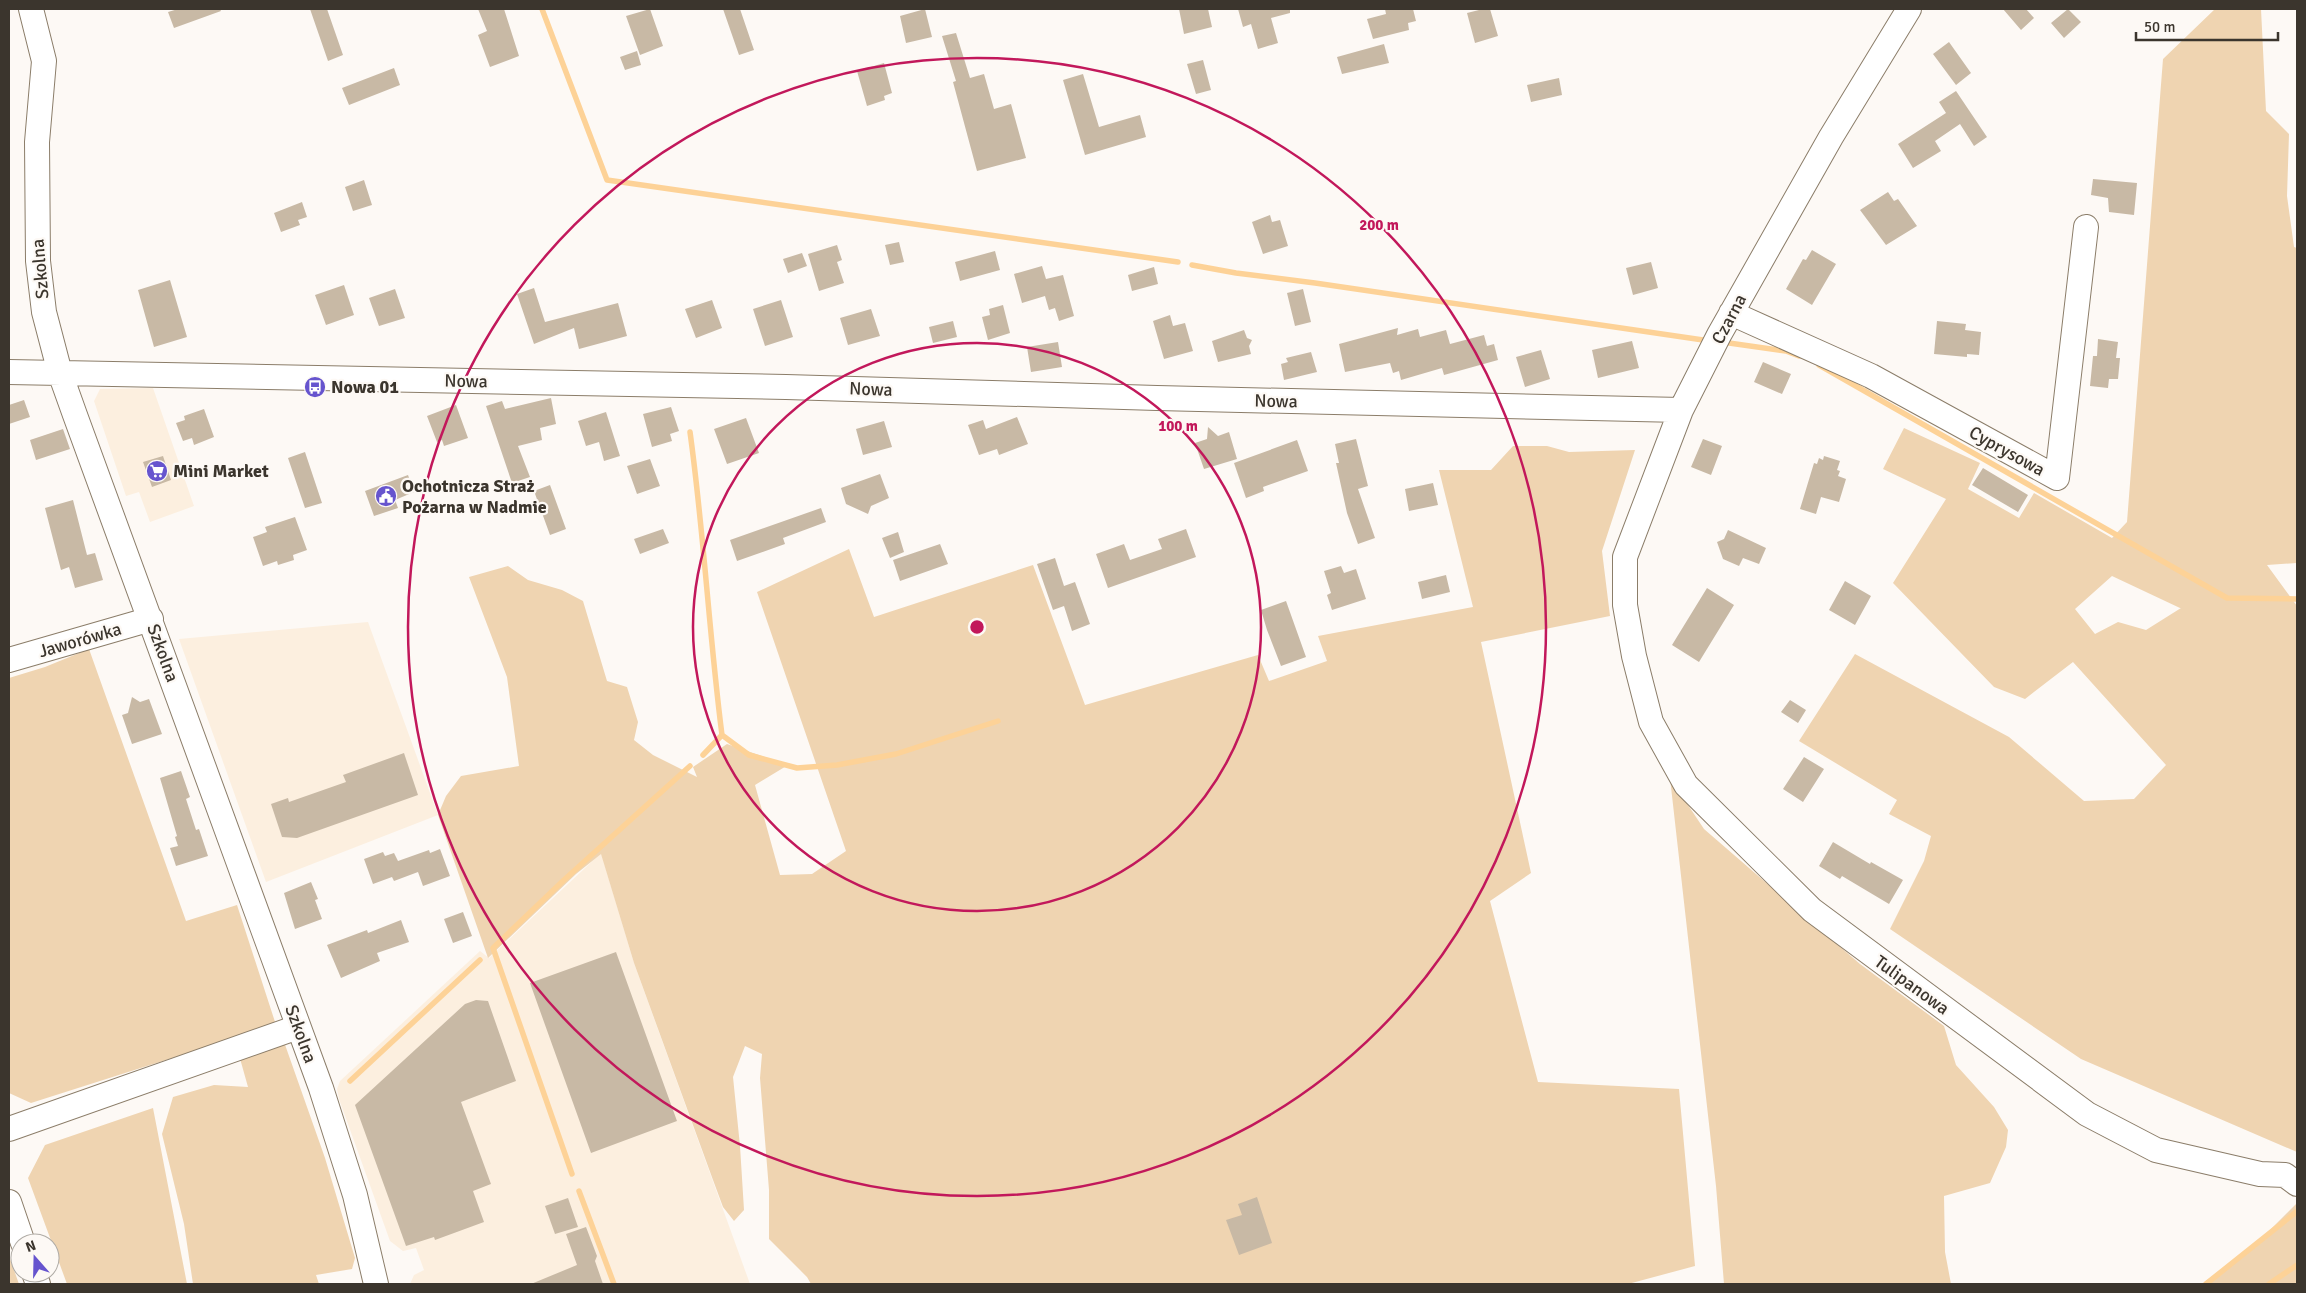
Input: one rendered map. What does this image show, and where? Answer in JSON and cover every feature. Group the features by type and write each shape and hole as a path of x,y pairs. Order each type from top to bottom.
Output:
{"street":[{"name":"Szkolna","path":"31,9 44,61 37,142 38,261 44,312 60,373 151,619 341,1149 376,1284"},
{"name":"Czarna","path":"1634,656 1625,605 1625,557 1681,410 1730,314 1831,137 1909,9"},
{"name":"Cyprysowa","path":"1730,314 1871,376 2057,478 2086,227"},
{"name":"Nowa","path":"9,372 786,386 1157,398 1681,410"},
{"name":"Jaworówka","path":"9,660 151,619"},
{"name":"Tulipanowa","path":"1634,656 1651,722 1686,785 1812,910 2087,1114 2156,1150 2260,1174 2285,1175 2297,1184"},
{"path":"9,1129 298,1027"},
{"path":"9,1202 20,1233"}],"shaded area":[{"path":"2215,9 2261,9 2266,111 2289,134 2287,196 2294,247 2297,248 2297,563 2267,565 2297,606 2297,1152 2081,1059 1890,929 1924,861 1931,836 1889,814 1897,800 1799,741 1855,654 2009,737 2084,801 2134,799 2166,765 2073,662 2025,699 1994,687 1893,583 1946,499 1883,469 1904,428 1980,463 1968,489 2019,518 2034,493 2112,538 2127,522 2163,59","holes":["2112,576 2180,608 2146,630 2118,622 2095,634 2075,609"]},
{"path":"153,388 194,506 150,522 139,492 126,496 94,401 100,389"},
{"path":"1513,446 1547,446 1569,452 1635,450 1602,551 1610,616 1481,642 1531,873 1490,901 1538,1082 1679,1089 1695,1266 1628,1284 811,1284 807,1277 769,1239 769,1190 760,1078 762,1054 745,1046 733,1077 744,1210 734,1221 723,1207 634,963 601,854 576,874 488,958 438,815 446,796 461,776 519,766 507,677 469,577 508,566 528,580 562,590 583,601 607,681 627,687 638,722 634,740 653,755 697,777 693,767 727,744 788,765 755,785 780,875 812,874 846,851 757,592 849,549 874,617 1033,565 1085,705 1258,655 1269,681 1327,661 1318,636 1473,607 1439,470 1491,470"},
{"path":"368,622 438,815 266,882 179,639"},
{"path":"89,649 186,921 237,905 276,1025 31,1103 9,1093 9,678 45,667"},
{"path":"1670,778 1704,829 1860,964 1944,1026 1956,1065 1994,1107 2008,1130 2006,1147 1990,1183 1944,1196 1945,1252 1951,1284 1724,1284 1716,1186"},
{"path":"601,853 634,963 750,1284 410,1284 414,1275 424,1270 416,1248 403,1251 390,1241 339,1099 337,1089 340,1081 480,951 489,958"},
{"path":"283,1039 325,1158 355,1258 352,1269 316,1275 319,1284 193,1284 184,1224 162,1134 173,1097 214,1085 248,1087 239,1055"},
{"path":"153,1108 187,1284 67,1284 60,1265 60,1233 48,1233 28,1178 45,1145"},
{"path":"2297,1203 2297,1284 2202,1284 2260,1240"},
{"path":"9,1256 10,1283 19,1284 9,1284"}],"building":[{"path":"178,9 220,9 221,11 174,28 168,12"},
{"path":"310,9 327,9 343,55 328,61"},
{"path":"478,9 504,9 519,56 490,67 478,35 487,31"},
{"path":"650,9 663,46 640,55 626,16"},
{"path":"723,9 740,9 754,50 739,55"},
{"path":"925,9 932,37 906,43 900,16"},
{"path":"1179,9 1208,9 1212,27 1184,34"},
{"path":"1238,9 1290,9 1290,13 1271,18 1278,43 1258,49 1251,24 1243,27"},
{"path":"1385,9 1413,9 1416,21 1408,23 1409,30 1373,39 1367,19 1386,14"},
{"path":"1490,9 1498,36 1475,43 1467,13"},
{"path":"2003,9 2026,9 2034,18 2021,30"},
{"path":"2068,9 2081,22 2064,38 2051,23"},
{"path":"956,33 970,78 984,74 994,109 1011,104 1026,158 977,171 953,82 956,81 942,36"},
{"path":"1949,42 1971,73 1956,85 1933,54"},
{"path":"1384,44 1389,63 1342,74 1337,57"},
{"path":"637,51 641,65 625,70 620,57"},
{"path":"1203,60 1211,90 1196,94 1187,64"},
{"path":"884,63 892,93 884,96 885,100 867,106 857,71"},
{"path":"394,68 400,85 349,105 342,88"},
{"path":"1083,74 1099,127 1140,115 1146,137 1085,155 1063,80"},
{"path":"1559,78 1562,95 1531,102 1527,85"},
{"path":"1956,91 1987,137 1974,146 1960,124 1935,141 1941,151 1913,168 1898,144 1946,113 1939,102"},
{"path":"2093,179 2137,183 2134,215 2109,212 2108,198 2091,195"},
{"path":"364,180 372,205 353,211 345,187"},
{"path":"1888,192 1894,201 1898,199 1917,226 1886,245 1860,210"},
{"path":"302,202 307,217 298,220 300,225 281,232 274,213"},
{"path":"1270,215 1272,222 1280,220 1288,246 1263,254 1252,222"},
{"path":"899,242 904,262 890,265 885,245"},
{"path":"837,245 842,260 837,262 844,283 819,291 808,254"},
{"path":"1812,250 1836,264 1812,305 1786,289 1803,259 1806,260"},
{"path":"995,251 1000,270 960,281 955,262"},
{"path":"802,253 807,266 788,273 783,259"},
{"path":"1651,262 1658,288 1633,295 1626,268"},
{"path":"1042,266 1046,279 1063,275 1074,316 1059,321 1055,308 1049,310 1045,296 1022,303 1014,274"},
{"path":"1154,267 1158,284 1132,291 1128,275"},
{"path":"170,280 187,337 154,347 138,290"},
{"path":"344,285 354,315 326,325 315,295"},
{"path":"534,288 545,322 618,303 627,336 579,349 574,328 534,344 517,294"},
{"path":"395,289 405,318 379,326 369,298"},
{"path":"1303,289 1311,322 1295,326 1287,293"},
{"path":"712,300 722,328 696,338 685,309"},
{"path":"781,300 793,337 765,346 753,309"},
{"path":"1003,305 1010,333 988,340 982,317 990,315 989,309"},
{"path":"871,309 880,336 848,345 840,318"},
{"path":"1170,315 1173,326 1185,323 1193,351 1164,359 1153,321"},
{"path":"953,321 957,337 933,343 929,327"},
{"path":"1937,321 1966,324 1965,330 1981,332 1979,355 1967,354 1967,357 1934,354"},
{"path":"1398,328 1397,335 1418,329 1420,337 1446,330 1450,344 1484,335 1487,346 1494,344 1498,360 1444,375 1442,368 1401,380 1399,371 1393,373 1390,363 1345,372 1339,344"},
{"path":"1244,330 1247,338 1252,340 1249,346 1251,354 1218,362 1212,341"},
{"path":"2098,339 2118,342 2116,358 2120,358 2118,379 2109,379 2108,388 2090,386 2093,356 2097,356"},
{"path":"1632,341 1639,368 1598,378 1592,350"},
{"path":"1058,342 1062,367 1031,372 1027,347"},
{"path":"1541,350 1550,379 1525,387 1516,357"},
{"path":"1311,352 1317,372 1284,380 1281,364 1288,362 1286,358"},
{"path":"1763,362 1791,374 1782,394 1754,382"},
{"path":"551,398 556,424 540,428 542,440 518,446 530,477 512,483 486,406 502,401 505,409"},
{"path":"24,400 30,417 9,424 9,405"},
{"path":"456,405 468,438 444,446 442,440 437,442 427,416"},
{"path":"671,407 679,431 670,434 672,441 652,447 643,414"},
{"path":"204,409 214,437 194,445 192,438 183,441 176,423 185,420 184,416"},
{"path":"606,412 620,456 604,461 599,442 586,446 578,421"},
{"path":"1017,417 1028,444 999,455 997,449 979,455 968,425 983,420 986,429"},
{"path":"746,418 759,453 727,464 714,429"},
{"path":"884,421 892,447 863,455 856,429"},
{"path":"1208,427 1218,436 1229,432 1237,459 1204,469 1195,443 1207,439"},
{"path":"63,429 70,449 36,460 30,440"},
{"path":"1356,439 1368,486 1358,489 1375,538 1358,544 1347,513 1336,463 1339,463 1335,444"},
{"path":"1703,439 1722,446 1711,475 1691,467"},
{"path":"1297,440 1308,471 1263,487 1264,491 1246,498 1234,463"},
{"path":"305,452 322,503 305,508 288,458"},
{"name":"Mini Market","path":"163,456 171,480 152,487 143,462"},
{"path":"1824,456 1840,461 1837,470 1840,471 1838,476 1846,479 1839,502 1821,497 1816,514 1800,509 1814,463 1817,464 1819,458 1823,460"},
{"path":"650,459 660,486 637,494 627,466"},
{"path":"1983,468 2028,495 2018,512 1972,485"},
{"path":"880,474 889,498 871,506 868,514 846,504 841,488"},
{"name":"Ochotnicza Straż Pożarna w Nadmie","path":"408,475 414,492 395,500 398,508 374,516 365,491"},
{"path":"1433,483 1438,505 1409,511 1405,489"},
{"path":"550,485 566,529 550,535 534,491"},
{"path":"73,500 87,555 95,553 103,580 75,588 69,567 61,570 45,508"},
{"path":"821,508 826,522 783,538 785,544 737,561 730,540"},
{"path":"295,517 307,550 293,555 294,560 278,565 277,561 263,566 253,537 267,532 265,527"},
{"path":"663,529 669,543 640,554 634,539"},
{"path":"1186,529 1196,557 1108,588 1096,554 1124,544 1130,560 1162,549 1158,539"},
{"path":"1728,530 1766,548 1759,564 1743,558 1739,566 1723,559 1717,542 1724,539"},
{"path":"898,532 904,552 890,558 882,538"},
{"path":"940,544 948,564 900,581 893,560"},
{"path":"1055,558 1064,586 1075,582 1090,624 1072,631 1064,606 1053,610 1037,564"},
{"path":"1341,566 1344,573 1356,569 1366,599 1332,610 1327,595 1331,593 1324,571"},
{"path":"1446,575 1450,592 1422,599 1418,582"},
{"path":"1845,581 1871,596 1855,625 1829,610"},
{"path":"1707,588 1734,605 1699,662 1672,645"},
{"path":"1286,601 1306,657 1281,666 1261,610"},
{"path":"132,697 140,702 149,699 162,734 132,744 122,715 128,713"},
{"path":"1790,700 1806,710 1798,723 1781,712"},
{"path":"404,753 418,795 297,838 282,837 271,804 288,798 289,802 346,782 343,775"},
{"path":"1804,757 1824,769 1803,802 1783,789"},
{"path":"181,771 190,797 186,799 196,830 199,829 208,856 176,866 170,848 178,846 175,837 177,836 160,778"},
{"path":"1833,842 1870,864 1871,862 1903,880 1889,904 1842,876 1840,879 1819,866"},
{"path":"440,849 450,876 423,886 418,872 394,881 392,877 373,884 364,859 383,852 385,856 394,853 398,861 429,850 430,853"},
{"path":"311,882 318,899 315,900 322,919 295,929 284,893"},
{"path":"463,912 472,936 453,943 444,919"},
{"path":"401,920 409,942 377,953 380,961 341,978 327,945 367,930 368,933"},
{"path":"616,952 677,1121 591,1153 530,983"},
{"path":"476,1000 488,1001 516,1081 461,1102 491,1184 473,1191 484,1222 435,1240 434,1237 406,1246 355,1105 465,1004"},
{"path":"1257,1197 1272,1243 1239,1255 1226,1220 1242,1215 1238,1204"},
{"path":"568,1198 578,1227 555,1234 545,1206"},
{"path":"586,1227 597,1256 595,1261 603,1284 531,1284 577,1265 566,1234"}],"waterway":[{"path":"542,9 607,180 1178,262"},
{"path":"1192,265 1236,273 1710,341"},
{"path":"1722,342 1786,351 1799,356"},
{"path":"1819,365 2227,598 2297,599"},
{"path":"690,432 722,735 703,755"},
{"path":"722,735 749,755 797,768 837,765 896,754 998,721"},
{"path":"572,1174 493,948 564,880 690,766"},
{"path":"350,1081 480,960"},
{"path":"579,1191 614,1284"},
{"path":"2206,1284 2296,1212"},
{"path":"2269,1284 2297,1265"}],"place":[{"name":"Nowa 01","path":"315,387"},
{"name":"Mini Market","path":"157,471"},
{"name":"Ochotnicza Straż Pożarna w Nadmie","path":"386,496"}]}
